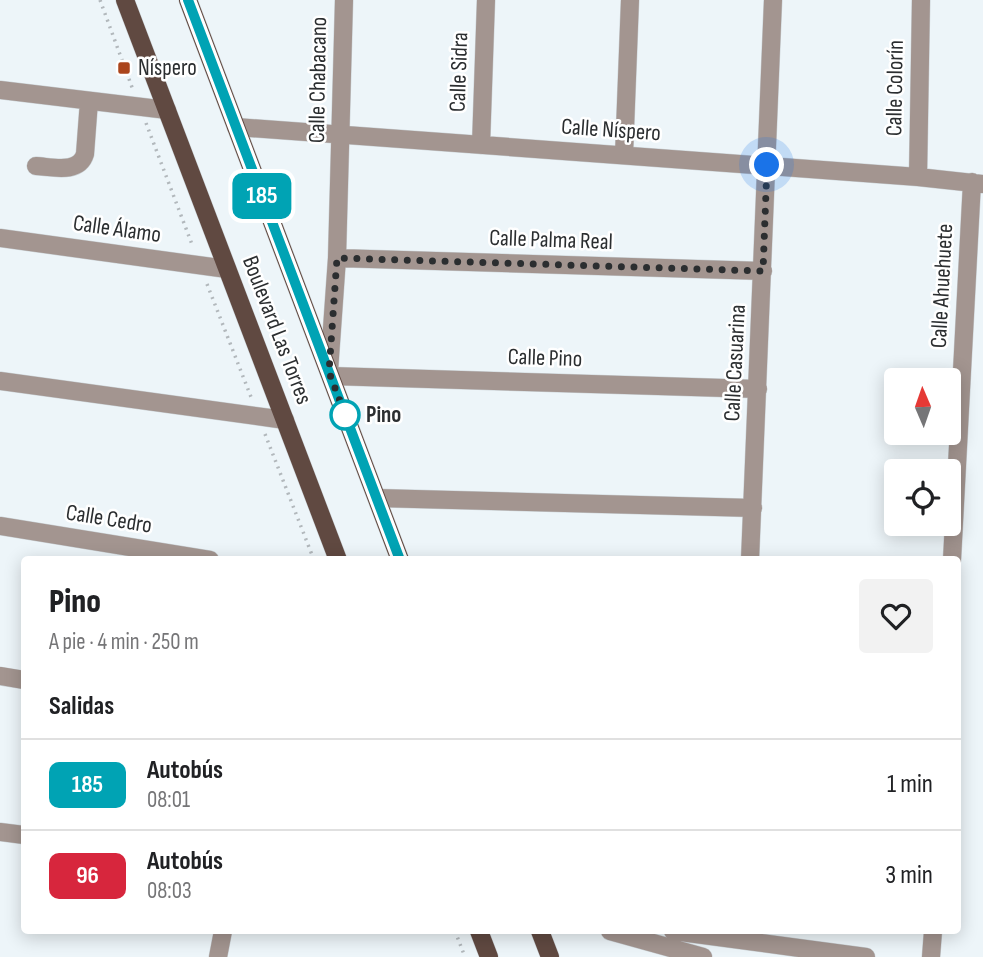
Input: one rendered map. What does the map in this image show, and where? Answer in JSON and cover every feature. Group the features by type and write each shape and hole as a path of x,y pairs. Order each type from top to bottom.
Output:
{"main road":[{"name":"Boulevard Las Torres","path":"125,0 336,556"},
{"name":"Boulevard Las Torres","path":"188,0 399,556"},
{"path":"480,934 489,957"},
{"path":"541,934 550,957"}],"street":[{"name":"Calle Chabacano","path":"330,374 337,258 344,0"},
{"name":"Calle Sidra","path":"481,145 486,0"},
{"path":"624,155 629,0"},
{"name":"Calle Casuarina","path":"750,556 774,0"},
{"name":"Calle Colorín","path":"918,177 921,0"},
{"path":"0,90 167,110"},
{"path":"36,166 75,167 83,162 89,101"},
{"name":"Calle Níspero","path":"236,127 767,165 977,183"},
{"name":"Calle Ahuehuete","path":"952,556 977,183"},
{"name":"Calle Álamo","path":"0,238 227,269"},
{"name":"Calle Palma Real","path":"337,258 763,271"},
{"name":"Calle Pino","path":"330,374 758,389"},
{"path":"0,381 285,420"},
{"path":"377,498 753,508"},
{"name":"Calle Cedro","path":"0,526 185,556"},
{"path":"0,677 21,680"},
{"path":"0,832 21,835"},
{"path":"218,957 222,934"},
{"path":"621,934 703,957"},
{"path":"695,934 866,957"},
{"path":"932,957 933,934"}],"path":[{"path":"456,934 465,957"}],"bus line":[{"name":"185","path":"188,0 398,556"}],"place":[{"name":"Níspero","path":"124,68"},
{"name":"Pino","path":"345,415"}],"route":[{"path":"345,415 349,425 329,372 337,258 763,271 767,165"}]}
